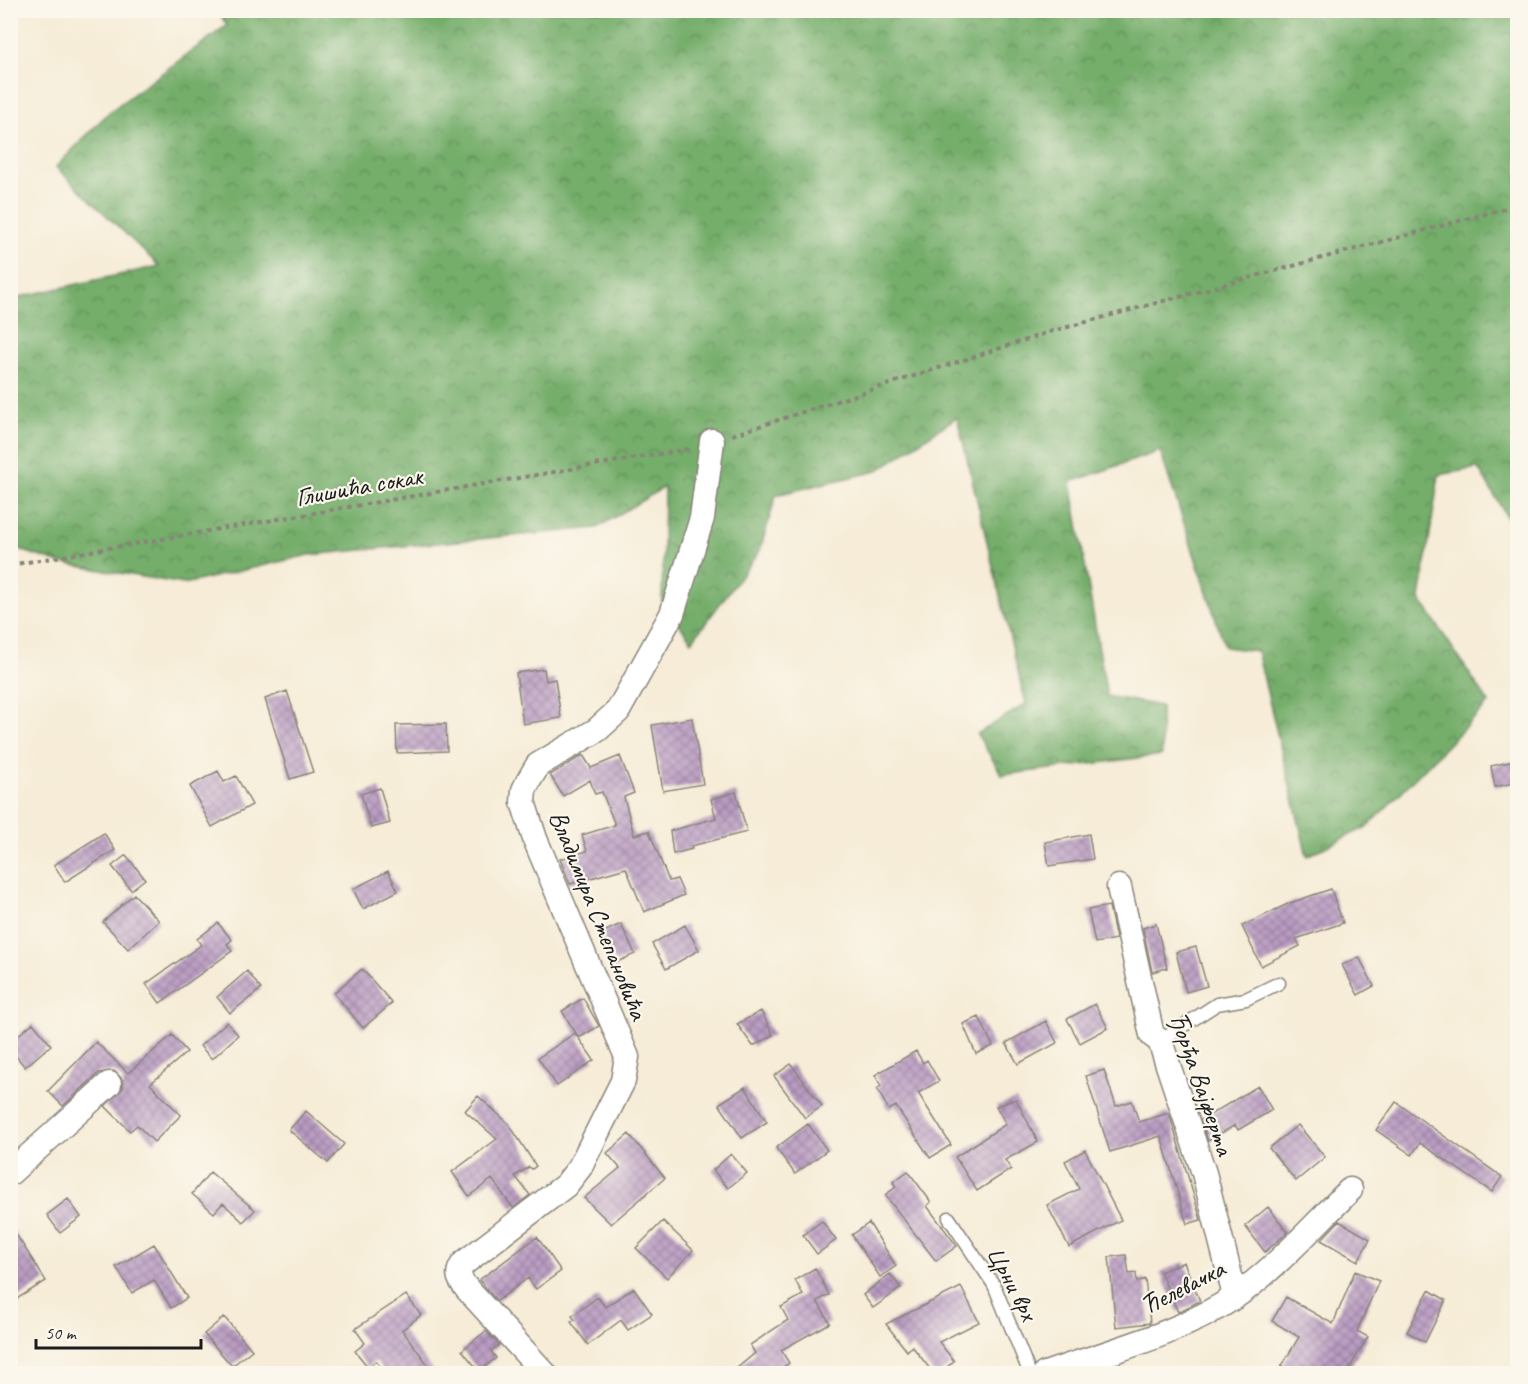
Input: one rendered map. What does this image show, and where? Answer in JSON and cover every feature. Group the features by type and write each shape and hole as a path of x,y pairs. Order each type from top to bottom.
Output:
{"street":[{"name":"Владимира Степановића","path":"544,1374 468,1290 459,1278 458,1270 566,1185 580,1167 624,1081 627,1057 535,839 524,802 524,790 538,765 597,730 618,711 672,614 702,518 712,441"},
{"name":"Ђорђа Вајферта","path":"1119,886 1152,1035 1160,1041 1204,1173 1235,1296"},
{"path":"10,1173 109,1084"},
{"name":"Ћелевачка","path":"1045,1374 1171,1330 1235,1296 1288,1250 1350,1190"}],"lane":[{"path":"1160,1041 1217,1004 1246,999 1279,982"},
{"name":"Црни врх","path":"949,1218 994,1285 1030,1374"}],"path":[{"name":"Глишића сокак","path":"10,565 672,453 1053,331 1518,205"}],"green space":[{"path":"217,11 1517,11 1517,534 1478,468 1439,475 1420,599 1489,703 1367,827 1307,856 1257,651 1225,647 1160,451 1071,482 1107,696 1161,706 1162,755 1002,775 977,734 1026,704 957,417 877,471 776,495 760,551 692,641 662,603 664,487 597,528 309,555 184,584 60,563 11,547 10,299 159,266 56,167 109,112 227,25"}],"building":[{"path":"544,669 546,681 555,679 561,718 523,724 516,673"},
{"path":"287,691 313,772 290,779 265,699"},
{"path":"692,718 703,784 663,791 652,725"},
{"path":"446,724 447,751 397,753 396,725"},
{"path":"583,755 591,768 620,756 634,793 624,797 634,835 649,831 669,881 677,879 684,895 644,912 626,868 570,884 560,859 587,851 582,835 615,825 602,792 595,794 590,780 563,796 550,775"},
{"path":"1518,760 1518,782 1495,787 1491,766"},
{"path":"218,771 224,782 236,776 252,805 212,827 190,786"},
{"path":"380,788 390,823 371,828 361,794"},
{"path":"736,792 747,832 691,846 692,849 673,854 670,831 716,818 711,799"},
{"path":"104,833 115,850 65,882 54,865"},
{"path":"1089,834 1093,859 1049,866 1045,842"},
{"path":"126,855 145,879 131,890 112,866"},
{"path":"388,871 398,891 363,909 353,889"},
{"path":"1331,889 1343,923 1296,939 1300,946 1261,966 1242,926 1290,903"},
{"path":"134,894 159,921 128,949 103,922"},
{"path":"1109,906 1116,939 1095,943 1088,910"},
{"path":"218,923 232,940 227,944 232,951 160,1003 146,984 201,945 197,939"},
{"path":"621,924 635,954 615,963 601,933"},
{"path":"1156,924 1167,968 1152,972 1143,928"},
{"path":"685,925 699,950 666,969 652,944"},
{"path":"1196,947 1207,986 1186,992 1176,952"},
{"path":"1359,957 1374,986 1358,995 1342,965"},
{"path":"362,969 392,1003 363,1028 334,993"},
{"path":"247,971 261,989 230,1013 217,997"},
{"path":"583,998 599,1026 579,1038 562,1011"},
{"path":"1095,1004 1108,1028 1080,1043 1067,1019"},
{"path":"761,1011 773,1035 753,1046 737,1024"},
{"path":"979,1017 993,1046 976,1054 963,1024"},
{"path":"1046,1021 1057,1043 1018,1064 1006,1043"},
{"path":"227,1022 238,1035 212,1059 200,1046"},
{"path":"33,1023 51,1045 25,1067 10,1049 10,1042"},
{"path":"575,1033 594,1060 557,1086 538,1058"},
{"path":"172,1035 187,1052 150,1084 181,1115 154,1142 137,1125 130,1131 105,1106 123,1088 123,1080 114,1071 99,1073 63,1106 48,1091 96,1042 128,1073"},
{"path":"916,1051 923,1063 927,1060 939,1081 918,1093 951,1145 930,1158 896,1106 889,1110 877,1089 881,1086 875,1075"},
{"path":"791,1064 822,1106 805,1118 774,1076"},
{"path":"1104,1070 1116,1106 1132,1101 1139,1122 1169,1113 1201,1220 1187,1224 1161,1136 1110,1152 1086,1076"},
{"path":"1258,1086 1272,1110 1238,1130 1235,1125 1208,1141 1201,1120"},
{"path":"745,1087 767,1122 742,1138 719,1104"},
{"path":"478,1096 509,1124 536,1166 532,1169 529,1167 515,1176 530,1195 513,1208 492,1179 469,1196 452,1172 497,1139 465,1111"},
{"path":"1016,1099 1038,1142 1005,1160 1011,1169 977,1191 955,1157 1006,1124 996,1106"},
{"path":"1396,1102 1502,1177 1492,1192 1420,1143 1412,1155 1376,1130"},
{"path":"306,1111 344,1144 328,1163 289,1130"},
{"path":"808,1124 827,1150 795,1174 776,1148"},
{"path":"1298,1125 1325,1157 1296,1181 1269,1148"},
{"path":"629,1134 665,1178 611,1224 584,1198 620,1168 607,1153"},
{"path":"1085,1150 1121,1220 1069,1247 1047,1205 1079,1189 1065,1161"},
{"path":"731,1154 747,1173 728,1188 713,1170"},
{"path":"908,1171 931,1202 927,1206 957,1246 936,1261 885,1195 896,1187 893,1182"},
{"path":"210,1172 255,1210 243,1222 223,1203 214,1213 192,1194"},
{"path":"68,1199 81,1217 60,1233 47,1215"},
{"path":"1268,1207 1288,1232 1265,1252 1245,1226"},
{"path":"663,1221 693,1250 667,1278 636,1248"},
{"path":"822,1221 836,1240 817,1254 803,1235"},
{"path":"1339,1221 1370,1239 1358,1261 1321,1240"},
{"path":"869,1223 896,1266 880,1277 852,1235"},
{"path":"10,1225 46,1281 10,1303"},
{"path":"537,1237 561,1271 536,1289 528,1278 497,1301 479,1280"},
{"path":"154,1244 187,1298 171,1308 154,1280 132,1293 116,1267"},
{"path":"1126,1255 1129,1274 1136,1273 1137,1282 1145,1279 1150,1323 1116,1327 1109,1257"},
{"path":"1184,1262 1200,1301 1178,1312 1160,1272"},
{"path":"815,1268 829,1295 817,1301 830,1323 781,1350 789,1363 774,1374 730,1374 755,1353 750,1345 788,1320 781,1307 803,1295 795,1280"},
{"path":"1355,1271 1379,1281 1357,1331 1368,1337 1346,1374 1277,1374 1299,1337 1272,1321 1286,1297 1333,1324"},
{"path":"890,1274 901,1288 873,1308 863,1295"},
{"path":"961,1287 979,1322 939,1342 954,1361 939,1374 934,1374 912,1346 907,1351 886,1324"},
{"path":"634,1288 652,1314 628,1330 621,1320 588,1345 571,1322 575,1320 572,1316 598,1297 605,1307"},
{"path":"1429,1290 1446,1300 1425,1342 1407,1332"},
{"path":"406,1295 421,1315 402,1330 435,1374 386,1374 376,1361 368,1367 355,1351 365,1343 355,1329"},
{"path":"224,1317 252,1350 232,1366 204,1334"},
{"path":"486,1331 499,1345 491,1351 496,1358 479,1371 462,1350"}]}
